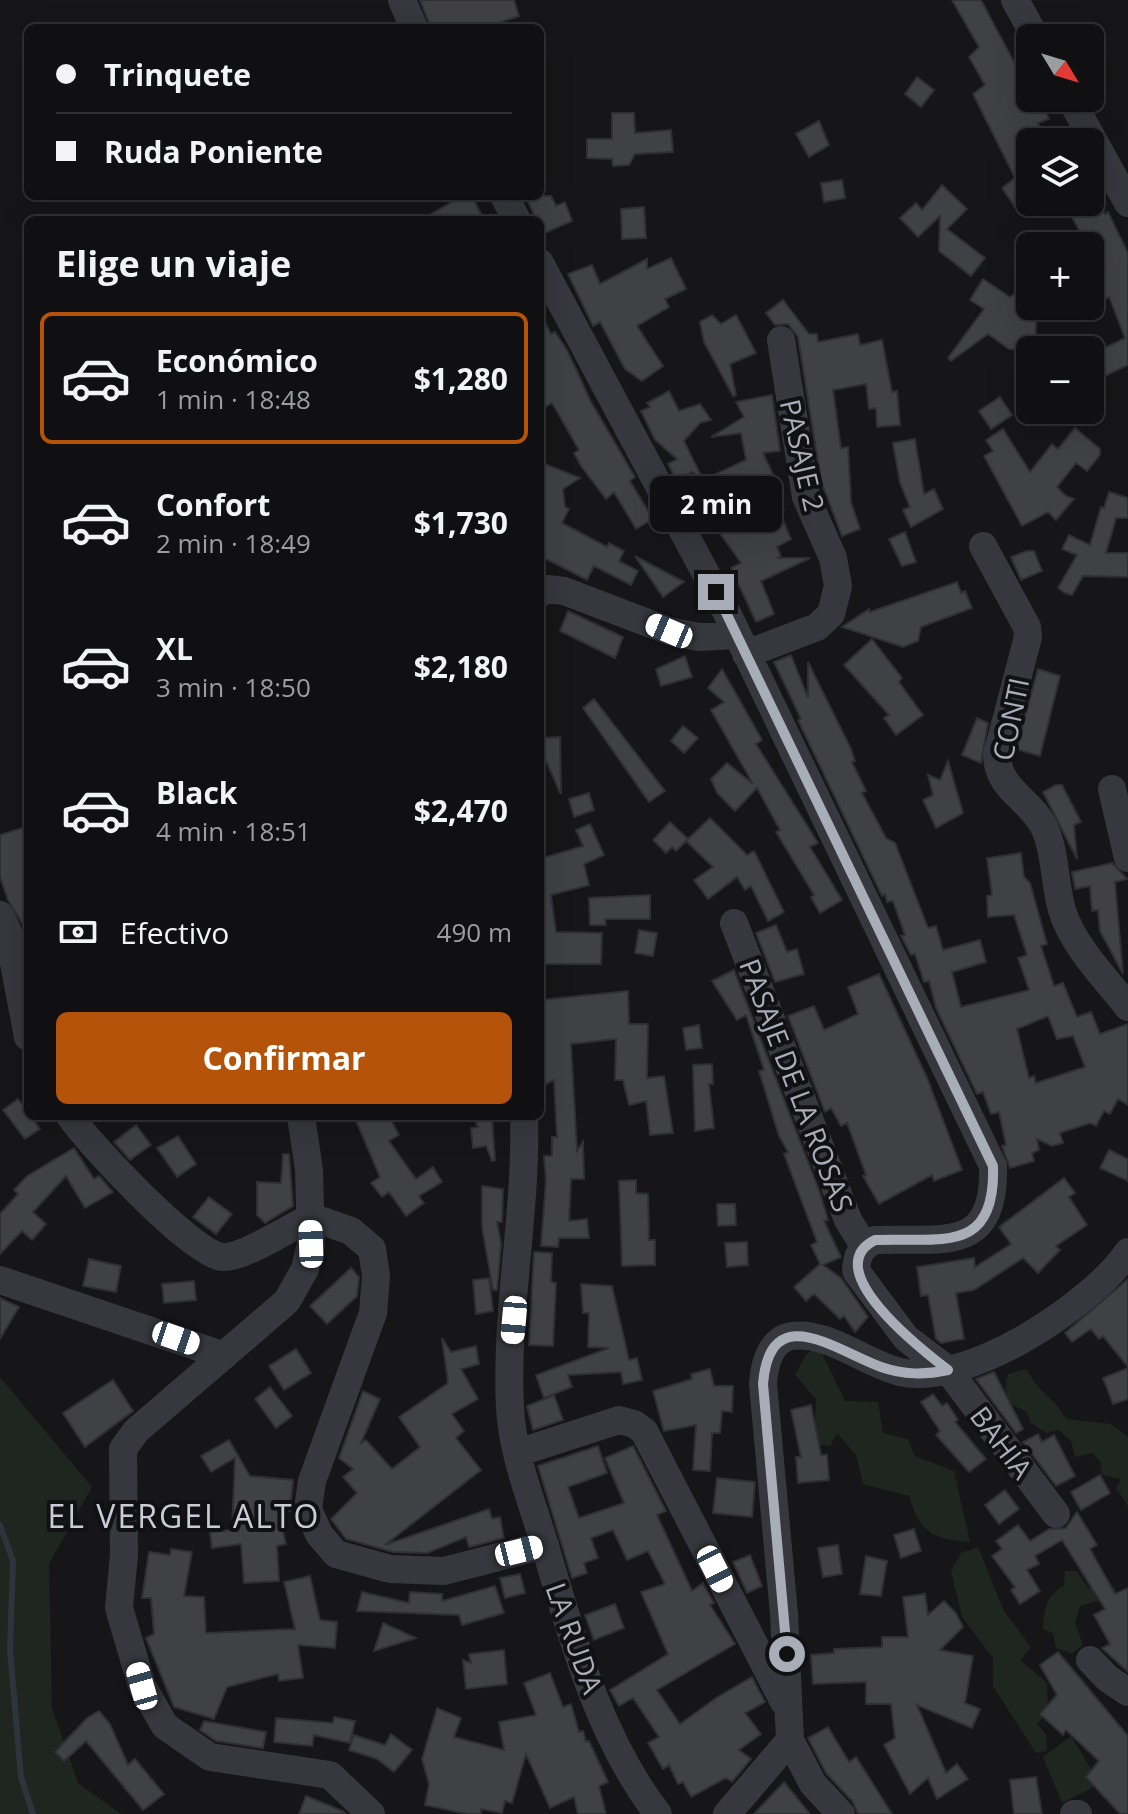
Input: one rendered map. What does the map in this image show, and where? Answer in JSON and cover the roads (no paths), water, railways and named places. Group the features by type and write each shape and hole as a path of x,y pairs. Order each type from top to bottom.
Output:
{"street":[{"path":"402,0 412,24"},
{"path":"1015,0 1028,24"},
{"path":"1078,112 1128,203"},
{"path":"544,271 742,644 993,1166 994,1195 984,1220 955,1240 875,1240 864,1246"},
{"name":"PASAJE 2","path":"742,644 817,627 831,614 838,586 833,558 806,497 781,340"},
{"name":"CONTI","path":"983,546 1027,627 1028,637 997,755 997,769 1001,779 1031,807 1044,827 1063,914 1088,958 1128,1007"},
{"path":"544,591 564,591 669,631 742,644"},
{"path":"1112,789 1128,858"},
{"name":"PASAJE DE LA ROSAS","path":"734,923 848,1220 864,1246"},
{"path":"12,924 24,1009"},
{"path":"77,1120 187,1237 220,1257 236,1256 311,1217 351,1231 372,1249 376,1276 373,1313 312,1481 308,1509 319,1534 336,1554 390,1569 444,1571 545,1545"},
{"path":"302,1120 309,1170 311,1217 311,1244 305,1269 287,1301 136,1431 123,1449 124,1555 119,1608 142,1686 165,1726 210,1757 330,1775 371,1814"},
{"name":"LA RUDA","path":"524,1120 526,1169 510,1408 517,1453 554,1584 584,1669 634,1783 658,1814"},
{"name":"BAHÍA","path":"864,1246 857,1255 856,1271 875,1301 906,1338 948,1370 1056,1514"},
{"path":"841,1814 813,1784 790,1740 784,1614 763,1384 769,1355 785,1337 796,1335 823,1341 903,1373 921,1375 948,1370 991,1354 1050,1324 1097,1289 1128,1252"},
{"path":"0,1280 222,1355"},
{"path":"517,1453 619,1420 644,1431 787,1706"},
{"path":"1090,1660 1107,1678 1128,1692"},
{"path":"727,1814 790,1740"}],"waterway":[{"path":"0,1525 13,1561 10,1650 21,1777 33,1814"}],"district":[{"name":"EL VERGEL ALTO","path":"184,1515"}]}
